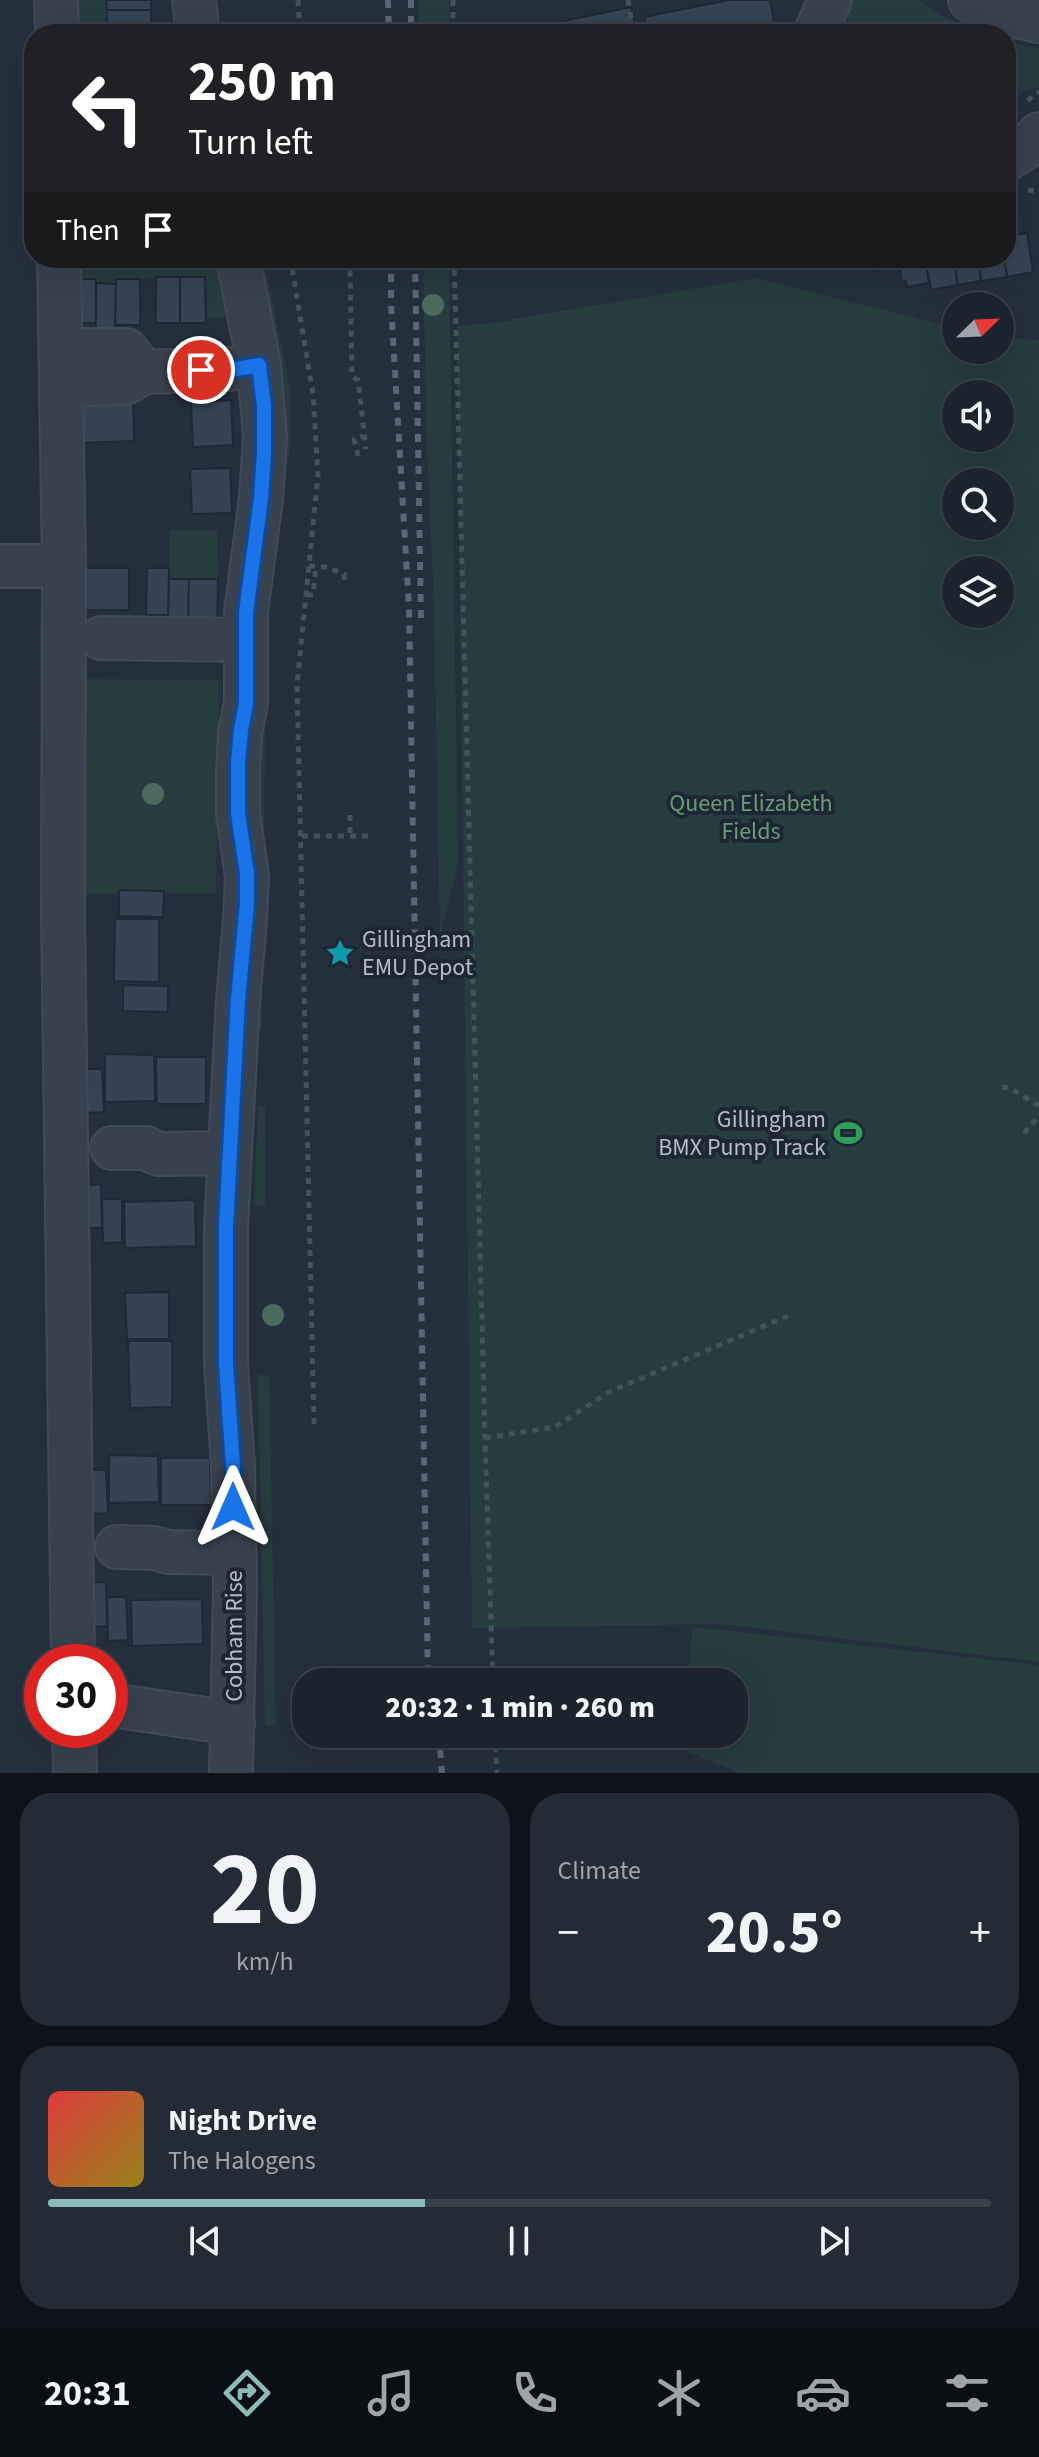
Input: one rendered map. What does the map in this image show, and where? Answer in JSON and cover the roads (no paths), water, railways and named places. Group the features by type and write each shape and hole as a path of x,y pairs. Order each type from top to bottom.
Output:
{"street":[{"path":"56,0 57,24"},
{"path":"194,0 197,24"},
{"path":"819,24 830,0"},
{"path":"970,0 985,9 1039,21"},
{"path":"59,268 64,566 63,913 73,1644"},
{"name":"Cobham Rise","path":"231,1773 235,1613 233,1466 226,1323 229,1153 247,903 247,874 238,813 240,735 246,703 245,640 264,453 264,406 259,365 240,268"},
{"path":"80,367 126,350 144,372 236,369 259,365"},
{"path":"0,566 64,566"},
{"path":"101,638 245,640"},
{"path":"112,1148 146,1148 159,1154 229,1153"},
{"path":"117,1547 234,1553"},
{"path":"128,1707 233,1723"},
{"path":"74,1748 75,1773"}],"railway":[{"path":"388,0 389,24"},
{"path":"411,0 411,24"},
{"path":"391,268 409,608 428,1668"},
{"path":"415,268 421,622"},
{"path":"440,1748 442,1773"}],"place":[{"name":"Gillingham EMU Depot","path":"340,953"},
{"name":"Gillingham BMX Pump Track","path":"848,1133"}],"park label":[{"name":"Queen Elizabeth Fields","path":"751,817"}]}
